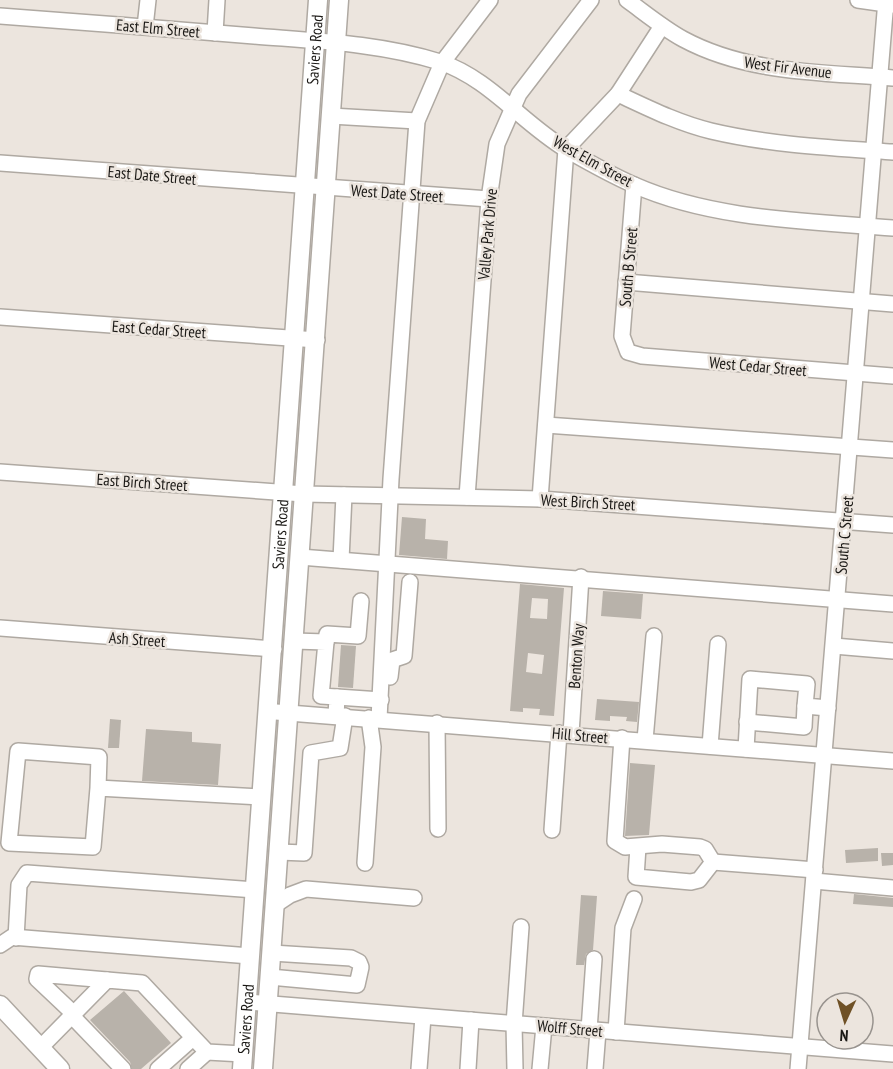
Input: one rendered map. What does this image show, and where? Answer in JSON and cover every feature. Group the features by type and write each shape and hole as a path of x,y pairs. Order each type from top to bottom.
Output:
{"main road":[{"name":"Saviers Road","path":"238,1061 247,1002 267,711 274,649 318,0"},
{"name":"Saviers Road","path":"263,1069 317,340 339,0"},
{"path":"0,1005 60,1069"}],"street":[{"path":"145,27 148,0"},
{"path":"215,33 217,0"},
{"path":"365,863 373,747 381,700 417,121 442,63 490,0"},
{"name":"Valley Park Drive","path":"467,497 489,199 497,144 519,94 591,0"},
{"name":"West Fir Avenue","path":"627,0 662,26 708,51 755,65 886,77"},
{"path":"858,0 888,3"},
{"name":"South C Street","path":"798,1069 874,150 886,77 888,3"},
{"name":"East Elm Street","path":"0,16 315,41"},
{"path":"540,499 566,149 618,94 662,26"},
{"name":"West Elm Street","path":"315,41 395,50 442,63 496,95 511,109 566,149 634,185 677,199 732,212 893,228"},
{"path":"618,94 664,116 710,131 750,139 893,152"},
{"path":"331,116 417,121"},
{"name":"East Date Street","path":"0,163 304,187"},
{"name":"South B Street","path":"625,349 622,336 634,185"},
{"name":"West Date Street","path":"304,187 489,199"},
{"path":"626,282 893,304"},
{"name":"East Cedar Street","path":"0,317 317,340"},
{"name":"West Cedar Street","path":"625,349 642,356 893,376"},
{"path":"546,426 893,450"},
{"name":"East Birch Street","path":"0,472 283,492"},
{"name":"West Birch Street","path":"283,492 540,499 893,525"},
{"path":"341,560 344,495"},
{"path":"300,557 581,577 893,604"},
{"name":"Benton Way","path":"552,830 565,734 581,577"},
{"path":"378,719 392,660 404,656 410,582"},
{"path":"358,636 361,601"},
{"name":"Ash Street","path":"0,628 274,649"},
{"path":"381,700 321,696 327,634 384,638"},
{"path":"645,740 654,636"},
{"path":"294,640 326,642"},
{"path":"710,746 718,644"},
{"path":"834,646 893,651"},
{"path":"746,749 747,722 750,679 807,684 804,727 747,722"},
{"path":"279,852 304,853 311,753 340,747 338,697"},
{"path":"806,706 828,708"},
{"name":"Hill Street","path":"267,711 893,761"},
{"path":"437,723 438,829"},
{"path":"622,738 615,841 625,847 662,844 700,847 705,849 713,862"},
{"path":"18,751 99,757 98,788 93,847 9,843 18,751"},
{"path":"98,788 262,797"},
{"path":"638,847 636,877 691,882 699,880 713,862"},
{"path":"713,862 893,888"},
{"path":"16,938 19,885 27,873 255,890"},
{"path":"275,905 290,895 306,889 414,897"},
{"path":"616,1032 623,928 634,899"},
{"path":"515,1069 514,1024 521,927"},
{"path":"0,945 16,938 250,956"},
{"path":"272,953 351,958 359,962 361,968 354,1011"},
{"path":"594,959 595,1069"},
{"path":"123,1069 37,979 38,974 142,983 207,1052 238,1061"},
{"path":"270,977 357,985"},
{"path":"40,1048 107,980"},
{"name":"Wolff Street","path":"247,1002 893,1054"},
{"path":"419,1069 423,1017"},
{"path":"468,1069 471,1020"},
{"path":"540,1069 544,1026"},
{"path":"158,1069 193,1038"},
{"path":"188,1069 207,1052"}],"building":[{"path":"402,517 426,519 425,539 448,541 447,559 399,555"},
{"path":"520,584 564,588 554,716 539,715 540,709 523,708 523,712 510,711","holes":["532,598 548,599 547,619 530,618","528,653 544,655 542,674 526,672"]},
{"path":"603,591 643,594 641,619 601,616"},
{"path":"341,645 356,646 353,688 338,687"},
{"path":"597,699 639,702 637,722 626,721 627,717 610,716 610,721 595,720"},
{"path":"110,719 121,720 119,748 108,748"},
{"path":"146,729 192,732 192,742 221,744 218,785 142,781"},
{"path":"630,763 655,765 649,835 625,836"},
{"path":"878,848 878,861 846,863 845,850"},
{"path":"881,853 893,853 893,865 882,866"},
{"path":"854,894 893,898 893,907 853,904"},
{"path":"581,895 597,896 593,950 586,954 584,965 576,965"},
{"path":"124,991 171,1043 141,1069 132,1069 130,1062 90,1020"}]}
